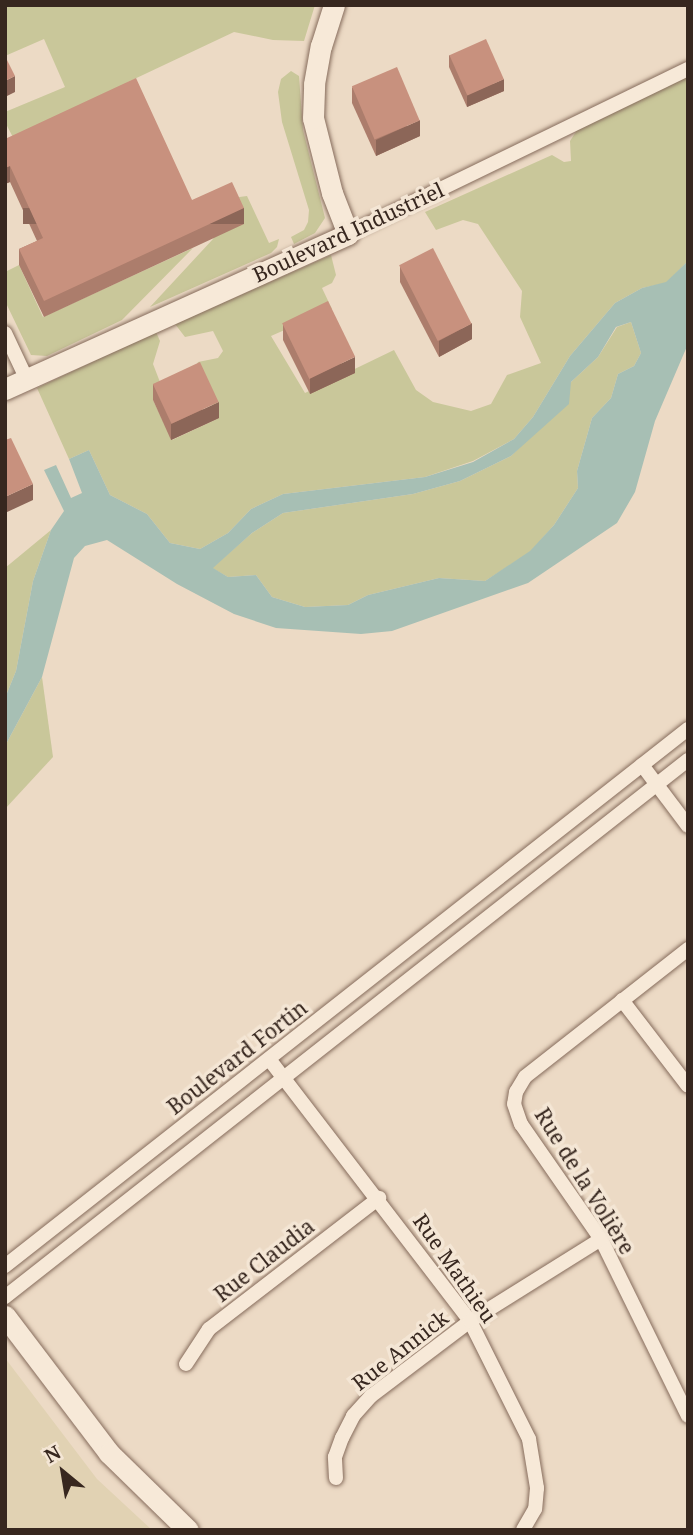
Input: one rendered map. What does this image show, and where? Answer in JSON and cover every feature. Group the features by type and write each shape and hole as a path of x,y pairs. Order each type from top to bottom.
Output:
{"street":[{"path":"334,5 321,46 314,84 313,118 332,193 348,234"},
{"name":"Boulevard Industriel","path":"5,389 348,234 688,69"},
{"path":"5,333 27,380"},
{"name":"Boulevard Fortin","path":"5,1266 688,729"},
{"path":"5,1297 688,760"},
{"path":"642,765 688,826"},
{"path":"503,875 517,894"},
{"name":"Rue de la Volière","path":"688,949 525,1077 516,1092 514,1104 521,1124 601,1239 688,1416"},
{"path":"375,976 389,995"},
{"path":"622,1000 688,1086"},
{"name":"Rue Mathieu","path":"269,1059 379,1198 470,1321 529,1440 537,1488 535,1509 523,1530"},
{"path":"125,1172 141,1191"},
{"name":"Rue Claudia","path":"186,1364 209,1329 379,1198"},
{"name":"Rue Annick","path":"336,1478 335,1457 353,1416 371,1396 470,1321 601,1239"},
{"path":"5,1316 109,1453 188,1530"}],"shaded area":[{"path":"5,5 315,5 304,41 273,40 234,32 128,82 19,149 5,122 5,112 65,87 44,39 5,56"},
{"path":"291,71 299,76 303,130 325,218 315,233 294,244 291,237 304,230 309,210 282,122 278,92 281,79"},
{"path":"688,72 688,261 666,283 642,288 615,303 570,356 533,417 514,439 473,461 425,477 283,494 251,509 228,533 200,549 170,543 147,514 110,495 89,450 69,459 37,388 156,332 160,341 153,364 165,395 153,400 172,440 219,418 195,368 198,362 218,358 223,351 213,331 185,337 175,324 331,255 336,275 332,283 322,288 332,309 271,336 305,393 394,350 416,390 433,402 471,411 491,404 507,375 541,363 520,317 522,291 478,224 463,220 436,230 425,212 552,155 564,162 571,161 570,141 579,127"},
{"path":"247,196 269,243 279,239 277,247 271,253 150,307 213,239 232,198"},
{"path":"193,248 122,320 47,356 31,355 5,301 5,272 19,265 43,317"},
{"path":"688,261 688,344 655,421 635,492 617,523 528,583 392,631 361,634 276,628 234,614 177,584 107,540 85,546 74,558 42,677 5,746 5,698 16,671 33,581 51,530 64,511 44,470 56,465 71,498 82,493 69,459 89,450 110,495 147,514 170,543 200,549 228,533 251,509 283,494 425,477 473,462 514,439 533,417 570,356 615,303 642,288 666,282","holes":["631,322 641,353 634,366 618,374 611,398 592,418 577,471 578,488 554,525 530,551 485,581 439,578 368,595 348,605 305,607 272,597 256,575 228,577 213,568 252,533 283,513 413,494 460,481 511,456 569,404 571,382 598,357 616,327"]},
{"path":"631,322 641,353 634,366 618,374 611,398 592,418 577,471 578,488 554,525 530,552 485,581 439,578 368,595 348,605 305,607 272,597 256,575 228,577 212,568 252,533 283,513 413,494 460,481 511,456 537,430 571,382 598,357 617,327"},
{"path":"51,530 33,581 16,671 5,698 5,568"},
{"path":"42,677 53,757 5,809 5,746"},
{"path":"5,1358 97,1479 152,1530 5,1530"}],"building":[{"path":"486,39 504,79 467,95 449,55"},
{"path":"5,56 15,76 5,81"},
{"path":"397,67 420,120 375,140 352,86"},
{"path":"136,78 192,200 232,182 244,208 44,301 19,249 43,238 10,166 5,168 5,139"},
{"path":"433,248 472,324 438,341 399,265"},
{"path":"328,301 355,357 309,379 282,323"},
{"path":"200,362 219,402 171,424 153,384"},
{"path":"11,438 33,484 5,497 5,440"}]}
